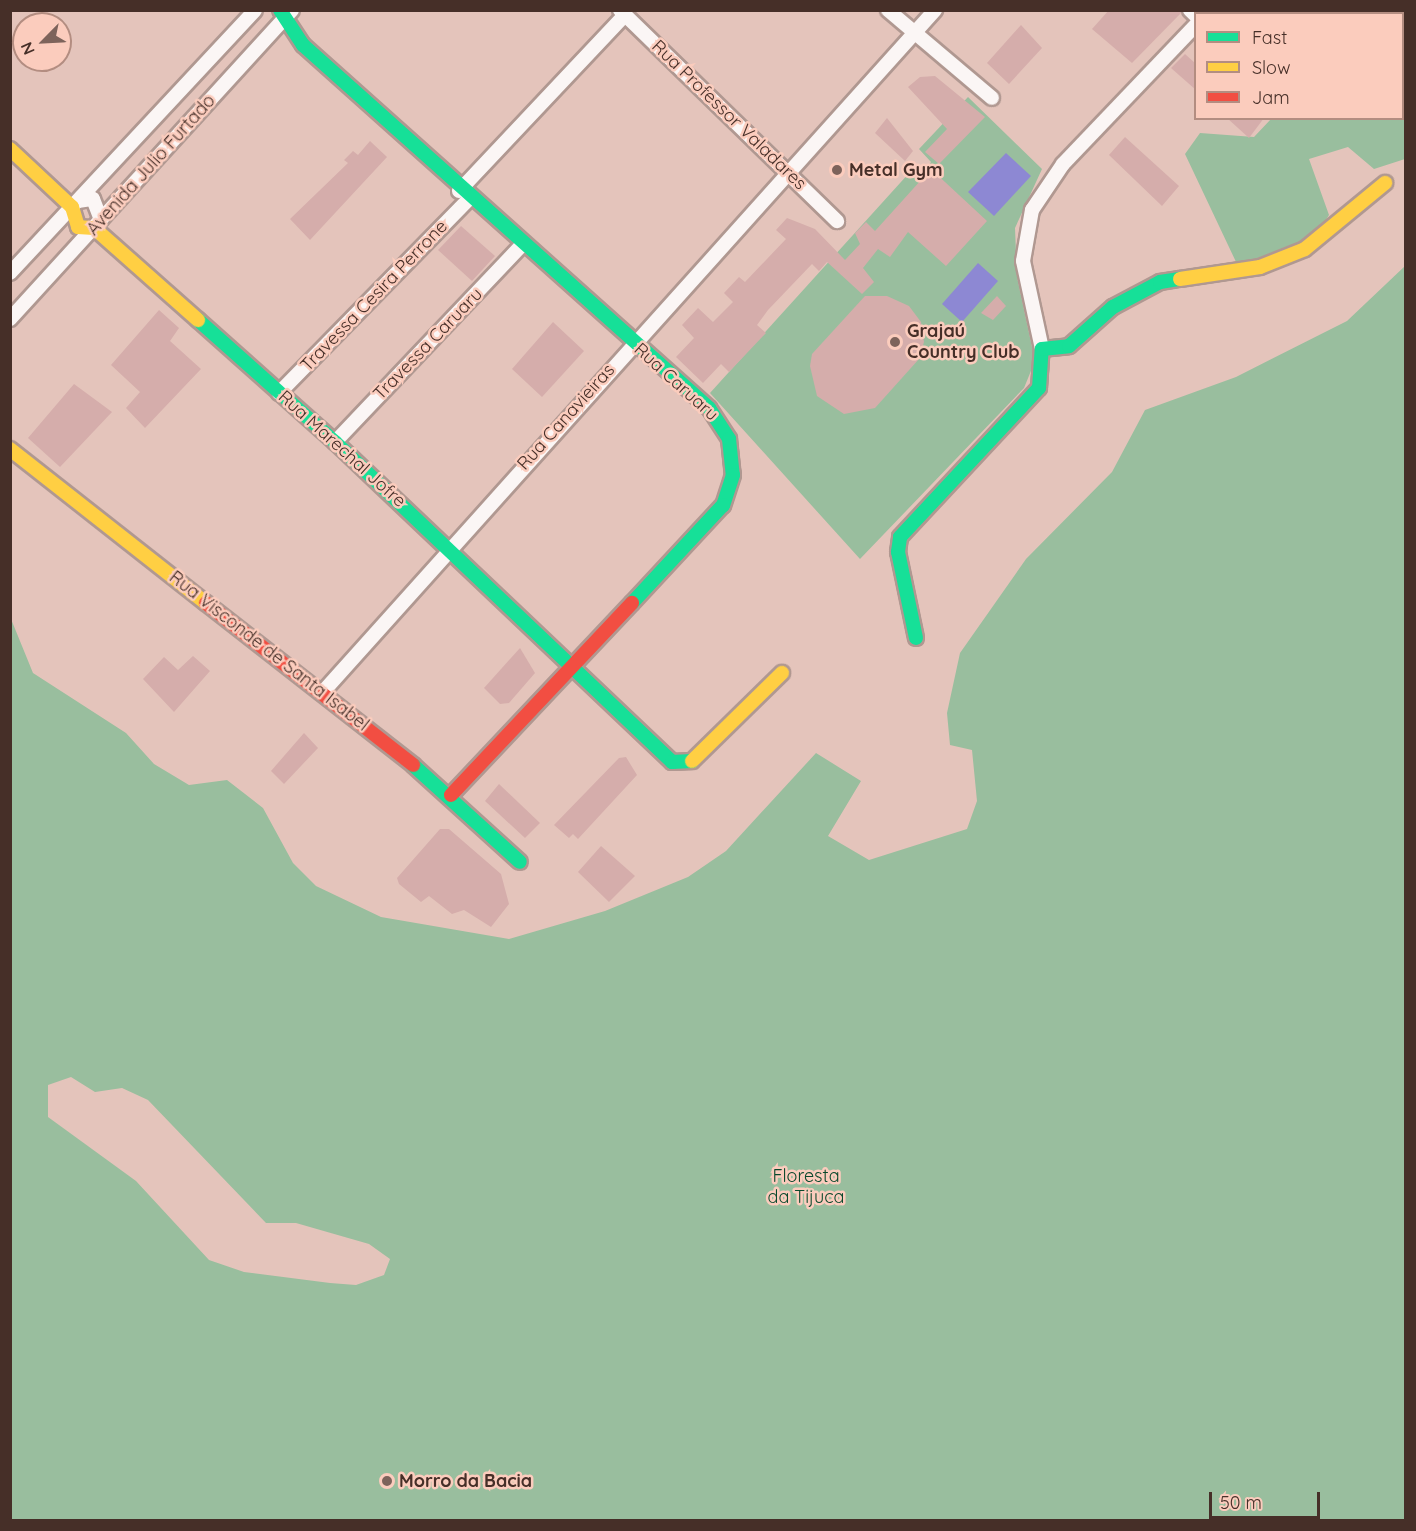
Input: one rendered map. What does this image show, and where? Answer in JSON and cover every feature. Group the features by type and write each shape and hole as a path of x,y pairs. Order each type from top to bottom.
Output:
{"street":[{"name":"Avenida Julio Furtado","path":"10,319 272,31 281,16 292,10"},
{"path":"888,10 912,34 942,52 993,98"},
{"name":"Rua Canavieiras","path":"322,693 788,170 935,10"},
{"name":"Avenida Julio Furtado","path":"10,273 255,11"},
{"path":"255,11 257,26 272,31"},
{"name":"Rua Professor Valadares","path":"623,13 788,170 837,221"},
{"name":"Travessa Cesira Perrone","path":"279,393 464,195 623,13"},
{"name":"Rua Caruaru","path":"281,16 464,195 723,425 733,475 723,505 452,795"},
{"path":"916,638 898,552 900,537 1039,388 1042,349 1023,261 1032,210 1056,171 1194,27"},
{"name":"Rua Marechal Jofre","path":"10,149 75,204 78,227 98,224"},
{"path":"1042,349 1069,346 1113,308 1160,282 1260,267 1305,249 1385,183"},
{"name":"Rua Marechal Jofre","path":"75,204 93,199 98,224 279,393 451,547 672,762 694,761 782,673"},
{"name":"Travessa Caruaru","path":"335,442 521,246"},
{"name":"Rua Visconde de Santa Isabel","path":"10,449 452,795 520,862"}],"green space":[{"path":"1362,11 1405,11 1405,159 1374,169 1348,147 1309,159 1329,215 1311,244 1237,264 1185,154 1200,133 1254,137 1270,120 1404,120 1404,12"},
{"name":"Grajaú Country Club","path":"968,97 1042,169 1015,228 1017,277 1035,361 1024,388 860,559 710,393 910,172 920,178 931,162 919,149"},
{"name":"Floresta da Tijuca","path":"1405,266 1405,1520 11,1520 11,619 33,673 126,733 154,764 189,785 227,780 263,808 293,863 316,886 381,917 509,939 605,911 688,877 726,851 816,753 861,781 828,836 869,860 967,829 977,801 972,750 950,745 947,713 960,653 1026,559 1112,472 1145,410 1236,377 1347,321","holes":["71,1077 95,1092 122,1088 148,1100 266,1223 296,1223 369,1244 390,1259 384,1275 356,1285 330,1283 244,1272 209,1260 136,1181 48,1117 48,1085"]}],"shaded area":[{"path":"1006,153 1031,176 994,216 968,192"},
{"path":"978,263 998,281 962,322 942,304"}],"building":[{"path":"1109,10 1181,10 1181,13 1132,63 1092,29"},
{"path":"1021,25 1042,48 1009,84 987,63"},
{"path":"1185,54 1194,62 1194,88 1171,68"},
{"path":"935,76 985,117 939,164 925,152 947,129 908,87 920,77"},
{"path":"887,118 913,151 905,161 875,133"},
{"path":"1229,120 1262,120 1249,138"},
{"path":"1125,137 1179,186 1162,206 1109,155"},
{"path":"370,141 387,157 310,240 290,219 348,163 344,160 353,151 358,155"},
{"path":"931,169 987,221 946,266 908,232 890,257 878,249 863,268 874,282 862,294 827,262 819,271 812,264 768,310 757,325 766,333 729,372 721,364 703,383 676,357 694,338 682,325 698,308 713,322 733,302 724,293 739,277 745,282 786,239 776,230 787,218 815,229 845,260 860,244 855,233 866,222 875,231"},
{"path":"461,226 495,256 472,281 438,250"},
{"path":"865,296 887,296 909,306 921,322 924,342 919,359 875,408 844,414 817,396 810,366 812,354"},
{"path":"997,296 1006,306 993,320 981,313"},
{"path":"159,310 179,328 170,341 201,369 145,428 126,408 140,392 111,365"},
{"path":"553,322 584,351 542,397 512,369"},
{"path":"74,384 112,412 60,467 28,438"},
{"path":"520,648 535,673 509,703 500,704 484,688"},
{"path":"193,656 210,671 174,712 143,679 164,657 178,670"},
{"path":"304,733 318,748 284,784 271,771"},
{"path":"626,757 637,775 578,839 573,834 569,838 554,825 619,758"},
{"path":"499,784 540,823 525,838 485,801"},
{"path":"440,829 449,829 501,874 509,904 491,927 464,910 452,914 429,896 421,902 399,884 397,878"},
{"path":"601,846 635,876 609,902 578,872"}],"traffic: fast":[{"path":"280,10 303,45 709,408 729,439 733,475 723,505 632,603"},
{"path":"916,638 898,552 900,537 1039,388 1042,349 1069,346 1113,307 1160,282 1180,279"},
{"path":"198,320 335,442 672,762 692,761"},
{"path":"413,765 520,862"}],"traffic: slow":[{"path":"10,149 72,207 78,227 94,228 198,320"},
{"path":"1180,279 1260,267 1305,249 1385,183"},
{"path":"10,449 206,603"},
{"path":"692,761 782,673"}],"traffic: jam":[{"path":"206,603 413,765"},
{"path":"451,795 632,603"}],"place":[{"name":"Metal Gym","path":"837,170"},
{"name":"Grajaú Country Club","path":"895,342"},
{"name":"Morro da Bacia","path":"387,1481"}]}
